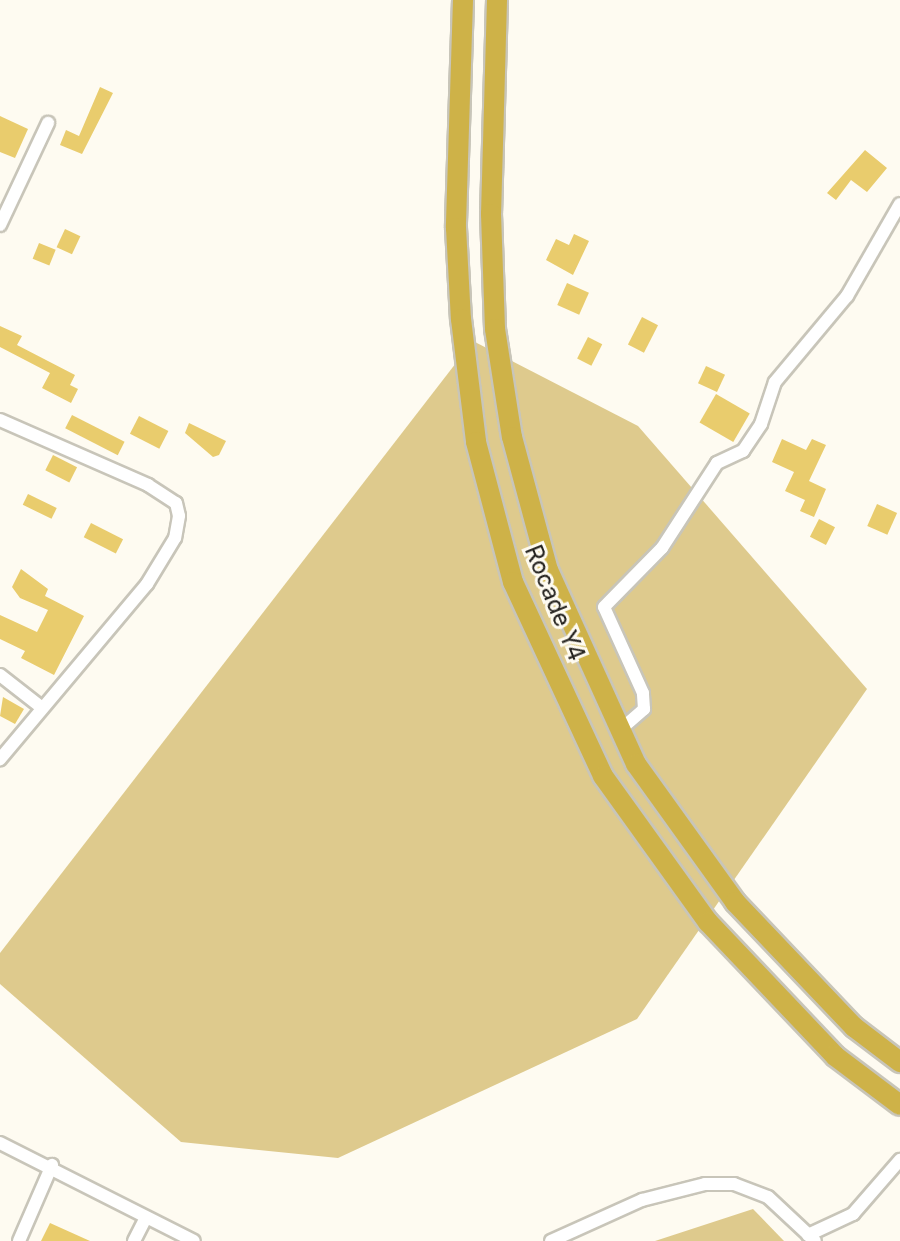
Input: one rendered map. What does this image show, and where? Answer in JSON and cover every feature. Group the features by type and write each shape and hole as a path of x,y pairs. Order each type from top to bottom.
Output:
{"highway":[{"name":"Rocade Y4","path":"463,0 456,228 461,319 476,442 513,582 603,776 708,922 835,1056 900,1105"},
{"name":"Rocade Y4","path":"497,0 491,214 495,329 512,437 548,570 636,764 735,902 854,1027 900,1062"}],"street":[{"path":"0,225 48,123"},
{"path":"620,730 644,709 643,693 604,607 662,548 717,463 743,451 761,424 775,382 847,296 900,204"},
{"path":"0,420 148,485 176,503 179,516 175,538 147,584 0,759"},
{"path":"0,675 41,707"},
{"path":"0,1143 52,1165 145,1219 194,1241"},
{"path":"551,1241 642,1200 705,1184 734,1184 768,1197 811,1238 853,1214 900,1160"},
{"path":"19,1241 52,1165"},
{"path":"134,1241 145,1219"}],"shaded area":[{"path":"473,341 638,426 867,689 637,1019 338,1158 181,1142 0,984 0,953"},
{"path":"753,1209 784,1241 655,1241"}],"building":[{"path":"100,87 113,93 82,154 60,145 66,130 79,136"},
{"path":"0,116 28,129 15,158 0,152"},
{"path":"865,150 887,168 867,192 851,180 836,200 827,193"},
{"path":"65,229 80,236 72,254 57,247"},
{"path":"574,234 589,241 573,275 546,260 556,239 569,245"},
{"path":"39,243 56,250 49,266 33,259"},
{"path":"567,283 589,293 579,315 557,305"},
{"path":"642,317 658,325 644,353 628,345"},
{"path":"0,326 22,336 17,345 75,375 70,385 78,389 71,403 42,388 50,373 0,347"},
{"path":"588,337 602,344 591,366 577,358"},
{"path":"706,366 725,375 717,392 698,383"},
{"path":"716,394 750,414 733,442 700,423"},
{"path":"72,415 125,442 118,455 65,428"},
{"path":"139,416 168,431 159,449 130,434"},
{"path":"189,423 226,441 219,455 213,457 185,433"},
{"path":"782,439 806,450 812,439 826,445 809,481 826,489 814,517 800,511 805,500 785,491 794,472 772,462"},
{"path":"53,455 77,467 69,482 45,470"},
{"path":"28,494 57,508 52,519 23,505"},
{"path":"877,504 897,513 887,535 867,526"},
{"path":"819,519 835,527 826,545 810,537"},
{"path":"91,523 123,539 116,554 84,537"},
{"path":"21,569 48,589 45,596 84,616 54,675 21,658 25,651 0,639 0,615 37,632 48,610 20,598 12,587"},
{"path":"3,697 24,709 15,724 0,716"},
{"path":"50,1223 90,1241 41,1241"}]}
